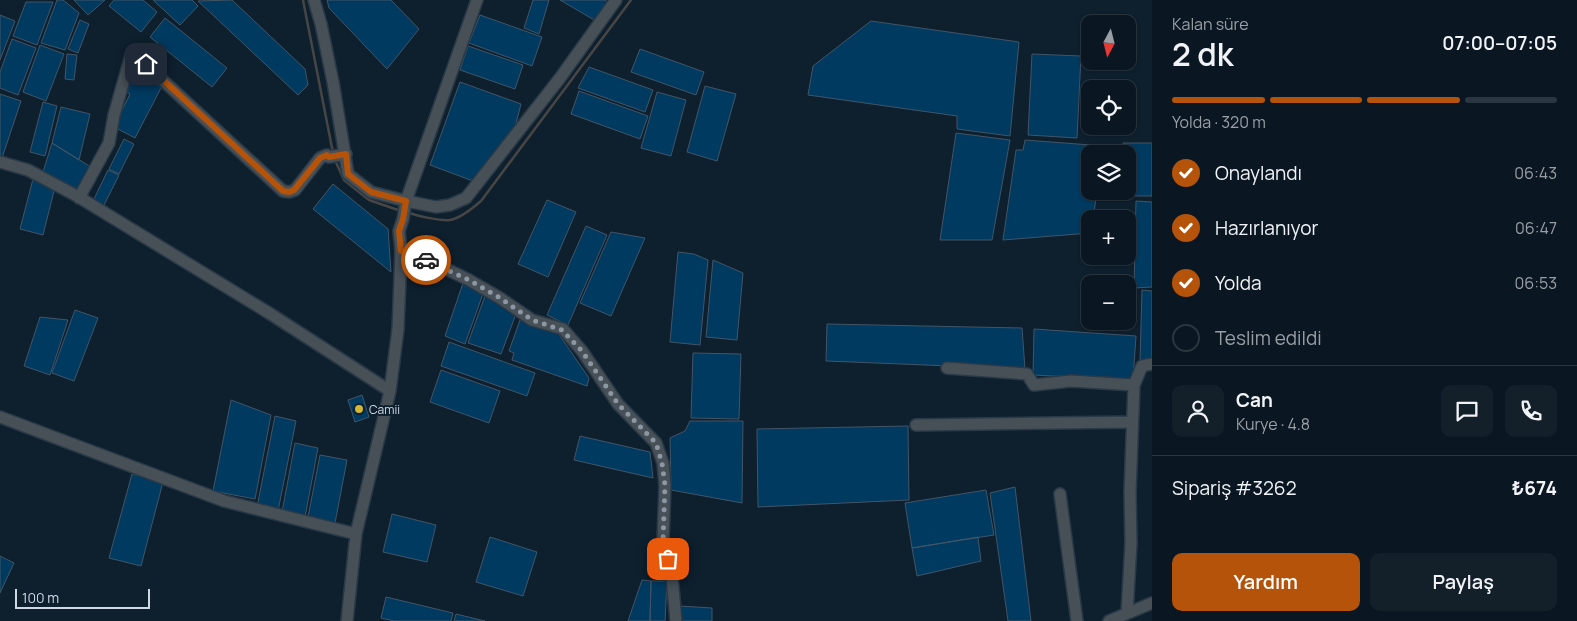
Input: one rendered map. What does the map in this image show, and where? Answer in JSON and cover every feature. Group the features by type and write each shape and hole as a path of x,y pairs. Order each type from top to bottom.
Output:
{"street":[{"path":"314,0 323,33 338,155 348,174 371,192 406,204 436,206 450,205 466,198 560,78 616,0"},
{"path":"346,621 356,534 390,391 398,330 401,251 399,231 406,204 477,0"},
{"path":"79,198 109,143 114,115 132,52 283,191 289,192 294,190 320,158 327,155 338,155"},
{"path":"0,162 28,170 79,198 269,313 390,391"},
{"path":"401,251 436,264 469,280 532,320 562,330 582,351 618,404 656,443 662,463 665,485 663,540 672,577 676,621"},
{"path":"1127,613 1131,543 1134,385 1142,366 1152,364"},
{"path":"946,368 1027,374 1034,385 1071,381 1134,385"},
{"path":"0,417 224,501 356,534"},
{"path":"916,425 1132,422"},
{"path":"1060,494 1077,621"},
{"path":"1108,621 1152,603"}],"building":[{"path":"57,0 63,0 79,13 65,50 41,43"},
{"path":"74,0 105,0 88,15"},
{"path":"114,0 143,0 157,12 141,32 109,6"},
{"path":"153,0 192,0 198,6 180,25"},
{"path":"232,0 305,69 308,85 298,95 198,1"},
{"path":"327,0 391,0 419,29 387,69 329,8"},
{"path":"533,0 549,0 539,34 524,28"},
{"path":"560,0 605,0 607,2 596,21"},
{"path":"26,2 53,2 37,45 13,36"},
{"path":"0,15 15,21 0,60"},
{"path":"480,15 542,37 532,66 469,43"},
{"path":"165,18 227,68 212,87 150,37"},
{"path":"80,20 89,24 78,53 68,49"},
{"path":"871,21 1019,42 1010,136 957,129 957,116 808,95 813,66"},
{"path":"12,39 36,48 18,95 0,88 0,72"},
{"path":"40,45 64,54 46,101 23,92"},
{"path":"468,46 523,65 515,89 460,70"},
{"path":"640,49 704,72 696,95 631,72"},
{"path":"67,54 77,55 74,80 65,79"},
{"path":"1032,54 1081,56 1077,138 1028,135"},
{"path":"137,63 162,86 135,138 114,127 130,94 123,90"},
{"path":"589,67 653,90 645,112 578,88"},
{"path":"460,82 521,104 513,135 473,181 430,165"},
{"path":"705,86 736,94 717,161 687,152"},
{"path":"579,91 648,116 640,139 571,114"},
{"path":"657,92 686,100 671,156 641,148"},
{"path":"0,94 21,101 2,158 0,158"},
{"path":"43,102 57,106 45,156 30,152"},
{"path":"61,107 90,114 79,160 52,143"},
{"path":"956,133 1010,140 992,240 940,240"},
{"path":"124,139 134,144 119,174 109,169"},
{"path":"1025,140 1091,145 1081,145 1081,200 1096,200 1094,210 1081,210 1081,234 1003,240 1016,150 1023,150"},
{"path":"52,143 91,167 75,192 43,172"},
{"path":"1123,143 1152,143 1152,196 1136,196 1136,145 1123,145"},
{"path":"108,170 119,175 103,207 93,201"},
{"path":"33,179 54,191 43,235 20,229"},
{"path":"333,184 388,229 391,272 313,209"},
{"path":"547,200 576,212 548,277 518,264"},
{"path":"1136,201 1152,202 1152,287 1136,288 1136,275 1134,275"},
{"path":"586,226 607,235 568,325 547,315"},
{"path":"611,232 645,238 611,316 580,303"},
{"path":"678,252 694,254 708,260 700,345 670,342"},
{"path":"713,260 743,273 737,340 706,337"},
{"path":"463,283 484,291 465,344 445,336"},
{"path":"1142,290 1152,291 1152,360 1140,360"},
{"path":"485,296 516,314 501,354 468,343"},
{"path":"75,310 98,318 74,381 52,373"},
{"path":"40,317 68,320 50,375 24,366"},
{"path":"520,320 558,333 589,378 587,386 512,360 514,353 509,351"},
{"path":"827,324 1022,328 1025,369 826,361"},
{"path":"1034,329 1136,336 1133,380 1033,375"},
{"path":"449,342 535,373 527,396 441,366"},
{"path":"693,353 741,354 739,419 691,418"},
{"path":"441,370 500,391 489,423 430,402"},
{"name":"Camii","path":"362,395 369,417 355,422 348,400"},
{"path":"231,400 271,415 255,499 213,491"},
{"path":"275,416 296,421 278,511 257,507"},
{"path":"690,421 743,421 742,503 671,490 670,438 685,431"},
{"path":"908,426 909,500 758,507 757,429"},
{"path":"580,436 650,452 653,478 574,460"},
{"path":"295,443 318,448 305,517 282,512"},
{"path":"320,455 347,460 335,523 308,517"},
{"path":"132,474 163,482 141,566 109,558"},
{"path":"1015,487 1031,621 1008,621 990,493"},
{"path":"986,490 994,535 912,548 905,503"},
{"path":"392,514 436,525 427,562 383,552"},
{"path":"490,537 537,552 523,596 476,582"},
{"path":"978,537 981,561 917,576 912,548"},
{"path":"0,556 14,563 0,593"},
{"path":"642,580 651,581 650,621 628,621"},
{"path":"651,581 667,581 665,621 650,621"},
{"path":"386,597 453,613 451,621 394,621 381,618"},
{"path":"680,606 712,608 712,621 679,621"},
{"path":"456,614 485,621 454,621"}],"waterway":[{"path":"303,0 333,153"},
{"path":"407,212 428,218 450,220 463,215 481,201 631,0"},
{"path":"334,158 344,180 369,200 401,211"}],"way so far":[{"path":"426,260 469,280 532,320 562,330 582,351 618,404 656,443 662,463 665,485 663,540 668,559"}],"place":[{"name":"Camii","path":"359,409"}],"route":[{"path":"146,64 283,191 289,192 294,190 320,158 327,155 329,157 346,154 348,174 371,192 406,201 399,231 401,251 426,260"}]}
